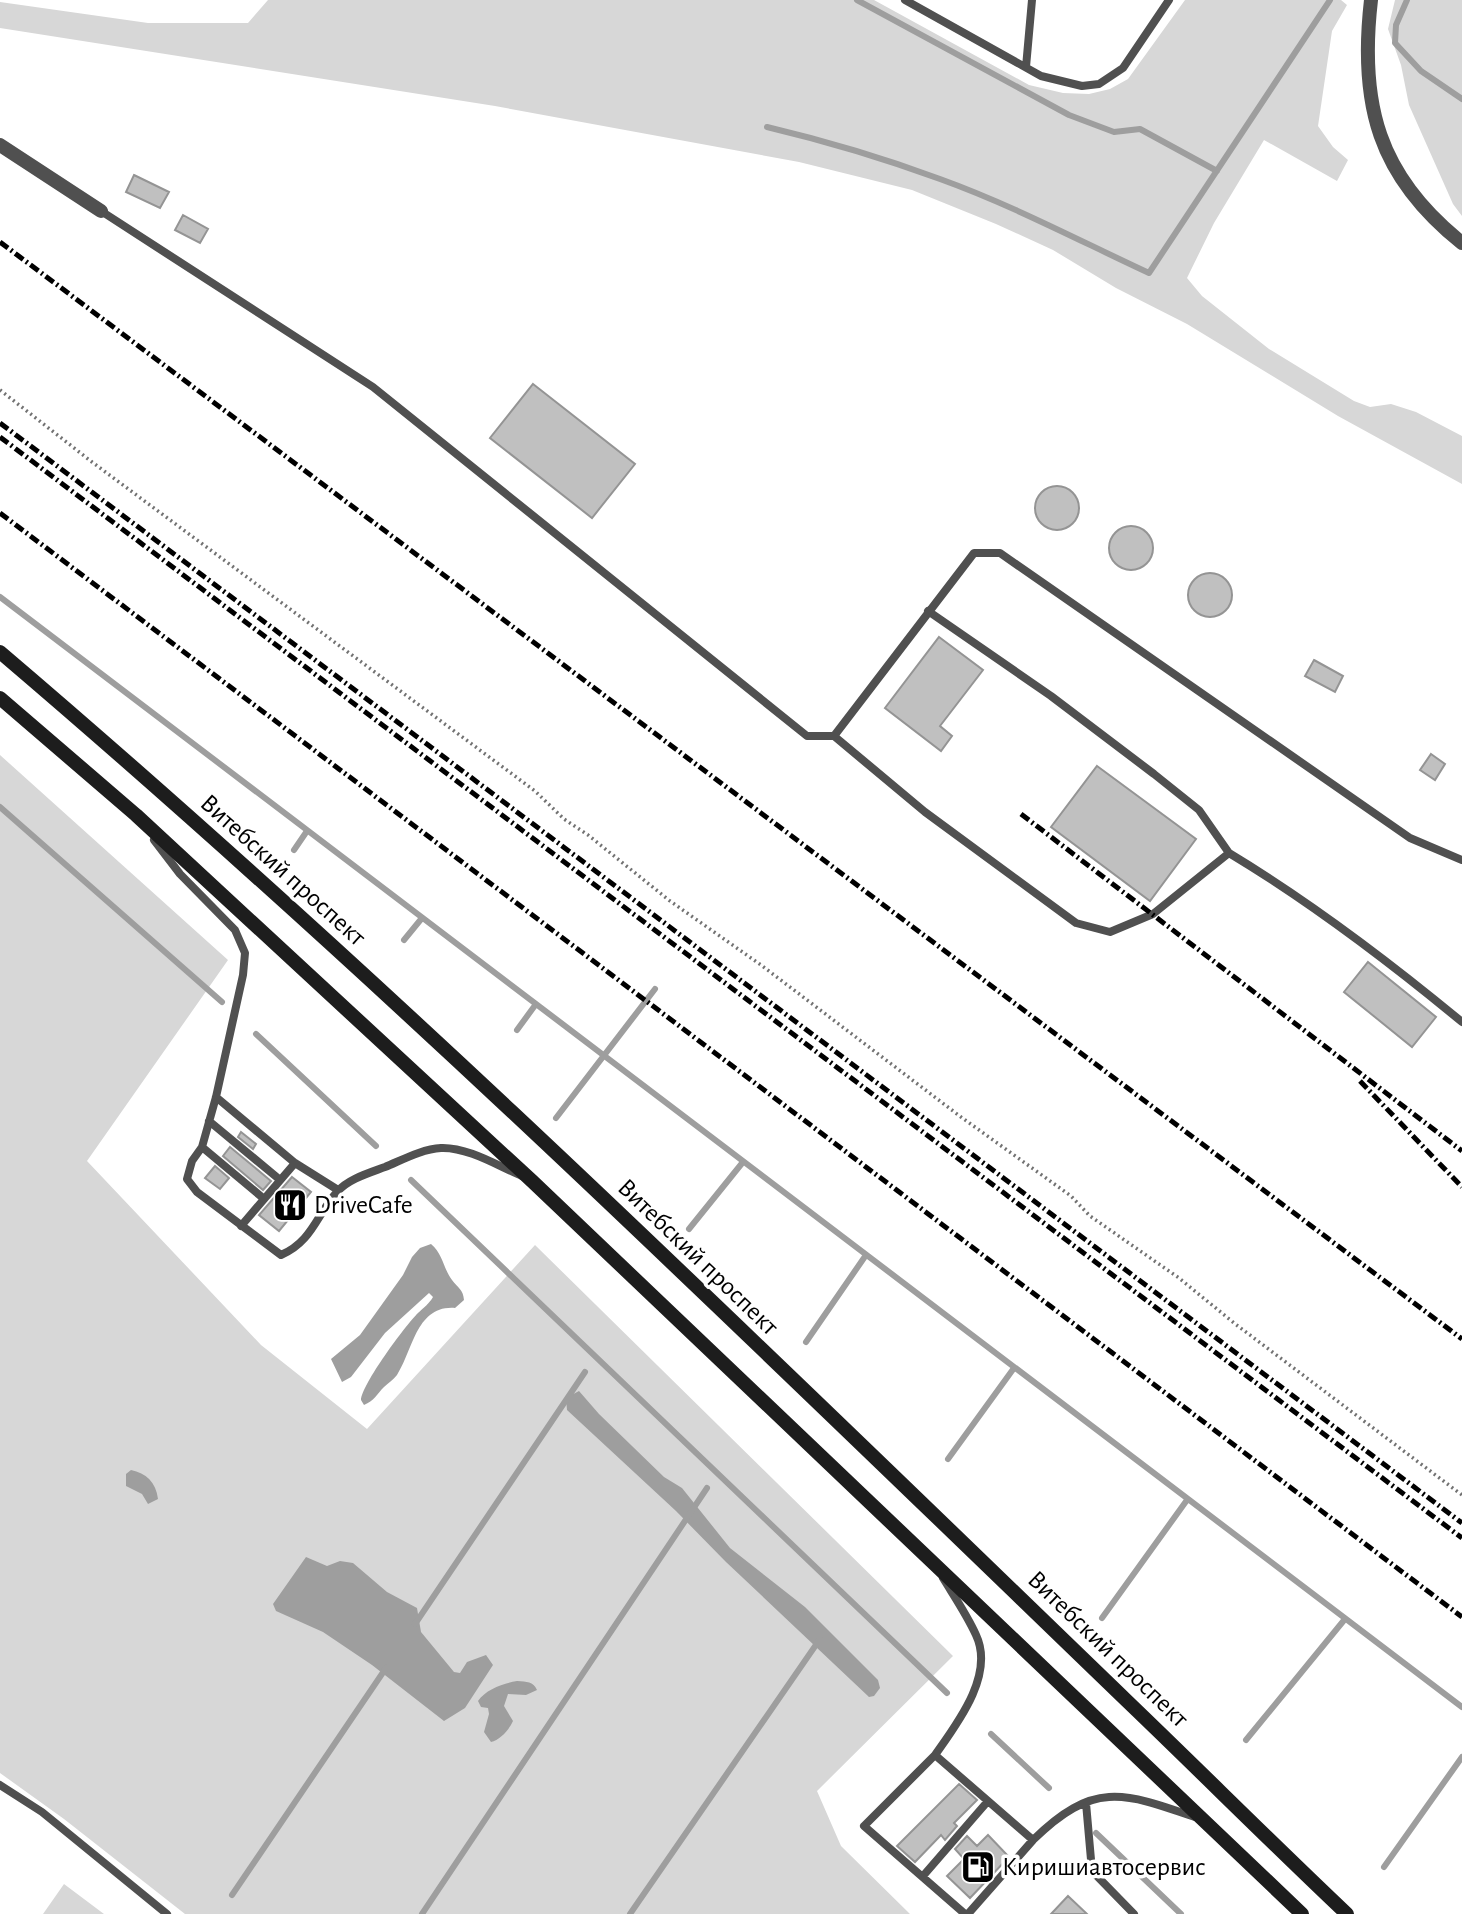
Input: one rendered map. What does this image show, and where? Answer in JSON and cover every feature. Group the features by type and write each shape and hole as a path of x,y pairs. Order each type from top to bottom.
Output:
{"main road":[{"name":"Витебский проспект","path":"0,652 363,974 655,1249 1347,1914"},
{"path":"0,698 136,815 532,1181 1301,1914"}],"street":[{"path":"1371,0 1367,54 1372,111 1390,156 1408,186 1435,221 1462,243"},
{"path":"0,145 102,211"}],"lane":[{"path":"905,0 1041,76 1082,86 1099,84 1123,68 1169,0"},
{"path":"1026,67 1032,0"},
{"path":"102,211 373,387 807,736 834,736 925,811 1076,923 1110,932 1153,914 1228,853"},
{"path":"834,736 974,553 1000,554 1410,838 1462,860"},
{"path":"928,611 1051,696 1199,810 1228,853 1290,890 1385,959 1462,1022"},
{"path":"136,815 180,874 235,930 245,953 243,975 216,1097 202,1147 192,1161 187,1179 197,1192 281,1255 295,1249 322,1216 338,1190 363,1175 417,1154 440,1148 457,1150 532,1181"},
{"path":"216,1097 295,1163 338,1190"},
{"path":"209,1121 279,1179"},
{"path":"202,1147 263,1198"},
{"path":"241,1226 295,1163"},
{"path":"936,1566 978,1637 979,1671 970,1703 935,1755 864,1826 966,1914 1051,1823 1086,1803 1112,1795 1129,1797 1201,1819"},
{"path":"935,1755 1033,1840"},
{"path":"0,1785 42,1812 167,1914"},
{"path":"923,1876 988,1801"},
{"path":"1086,1803 1092,1871 1134,1914"}],"path":[{"path":"0,390 92,462 535,791 564,819 598,842 670,901 747,955 961,1117 1071,1196 1090,1216 1178,1278 1462,1495"}],"shaded area":[{"path":"268,0 874,0 1029,85 1063,93 1089,94 1110,89 1128,79 1185,0 1341,0 1347,5 1332,31 1318,126 1333,147 1348,160 1337,181 1264,140 1214,223 1187,278 1202,296 1269,349 1354,401 1370,407 1391,404 1416,412 1462,436 1462,484 1338,416 1187,324 1116,288 1053,250 912,190 799,162 495,106 0,28 0,2 148,23 248,23"},
{"path":"1395,0 1462,0 1462,216 1453,204 1409,105 1401,65 1388,29"},
{"path":"0,755 228,960 87,1161 261,1345 367,1429 535,1245 953,1656 817,1791 841,1846 910,1914 185,1914 64,1819 0,1773"},
{"path":"431,1244 464,1300 455,1308 442,1309 432,1314 424,1322 417,1331 397,1375 364,1405 361,1400 368,1381 404,1330 433,1297 429,1293 385,1333 351,1377 342,1382 331,1359 360,1335 403,1275 412,1257 420,1248"},
{"path":"579,1391 664,1477 682,1488 730,1548 805,1607 878,1680 880,1688 874,1696 869,1697 567,1410 566,1398"},
{"path":"131,1470 149,1479 158,1499 148,1504 142,1494 126,1486 126,1474"},
{"path":"306,1557 327,1566 340,1561 353,1563 387,1592 417,1608 421,1632 454,1672 460,1673 467,1662 486,1655 493,1665 465,1708 444,1721 372,1665 323,1632 276,1611 273,1604"},
{"path":"517,1681 532,1683 537,1690 526,1695 508,1694 504,1706 513,1721 504,1734 491,1742 484,1732 488,1708 481,1707 478,1701 496,1687"},
{"path":"64,1884 104,1914 43,1914"}],"building":[{"path":"134,175 169,192 160,208 126,192"},
{"path":"183,215 208,229 200,243 175,230"},
{"path":"533,384 635,464 592,518 490,438"},
{"path":"1057,486 1073,492 1079,508 1073,524 1057,530 1041,524 1035,508 1041,492"},
{"path":"1131,526 1147,532 1153,548 1147,564 1131,570 1115,564 1109,548 1115,532"},
{"path":"1210,573 1226,579 1232,595 1226,611 1210,617 1194,611 1188,595 1194,579"},
{"path":"939,637 983,670 940,726 952,736 941,751 885,708"},
{"path":"1314,660 1343,676 1335,692 1305,676"},
{"path":"1431,754 1445,764 1435,780 1420,770"},
{"path":"1097,766 1196,839 1150,901 1051,827"},
{"path":"1368,962 1436,1017 1412,1047 1344,992"},
{"path":"241,1132 256,1144 253,1149 238,1137"},
{"path":"230,1147 271,1181 263,1190 223,1156"},
{"path":"215,1166 229,1178 220,1189 205,1178"},
{"path":"292,1177 311,1192 279,1231 259,1215"},
{"path":"959,1784 977,1800 954,1823 957,1826 945,1840 941,1835 915,1862 897,1846"},
{"name":"Киришиавтосервис","path":"988,1835 1009,1857 970,1898 947,1876 964,1859 955,1849 967,1836 977,1846"},
{"path":"1068,1896 1087,1914 1051,1914"}],"waterway":[{"path":"857,0 1069,115 1114,132 1140,129 1217,171"},
{"path":"767,127 876,157 967,189 1149,273 1330,0"},
{"path":"1407,0 1396,25 1395,43 1421,71 1462,99"},
{"path":"0,597 1462,1707"},
{"path":"0,807 222,1002"},
{"path":"294,850 307,831"},
{"path":"404,940 422,918"},
{"path":"556,1118 655,989"},
{"path":"517,1030 536,1004"},
{"path":"256,1034 376,1146"},
{"path":"689,1229 743,1162"},
{"path":"411,1180 947,1693"},
{"path":"806,1342 866,1255"},
{"path":"948,1459 1014,1368"},
{"path":"415,1624 585,1372"},
{"path":"422,1914 707,1488"},
{"path":"1102,1618 1187,1500"},
{"path":"1246,1740 1345,1619"},
{"path":"630,1914 820,1639"},
{"path":"232,1895 386,1668"},
{"path":"991,1734 1049,1788"},
{"path":"1384,1867 1462,1757"},
{"path":"1096,1833 1181,1914"}],"railway":[{"path":"0,242 1462,1339"},
{"path":"0,423 1462,1523"},
{"path":"0,437 1462,1538"},
{"path":"0,513 1462,1617"},
{"path":"1021,814 1462,1151"},
{"path":"1360,1081 1462,1187"}],"place":[{"name":"DriveCafe","path":"290,1205"},
{"name":"Киришиавтосервис","path":"978,1867"}]}
